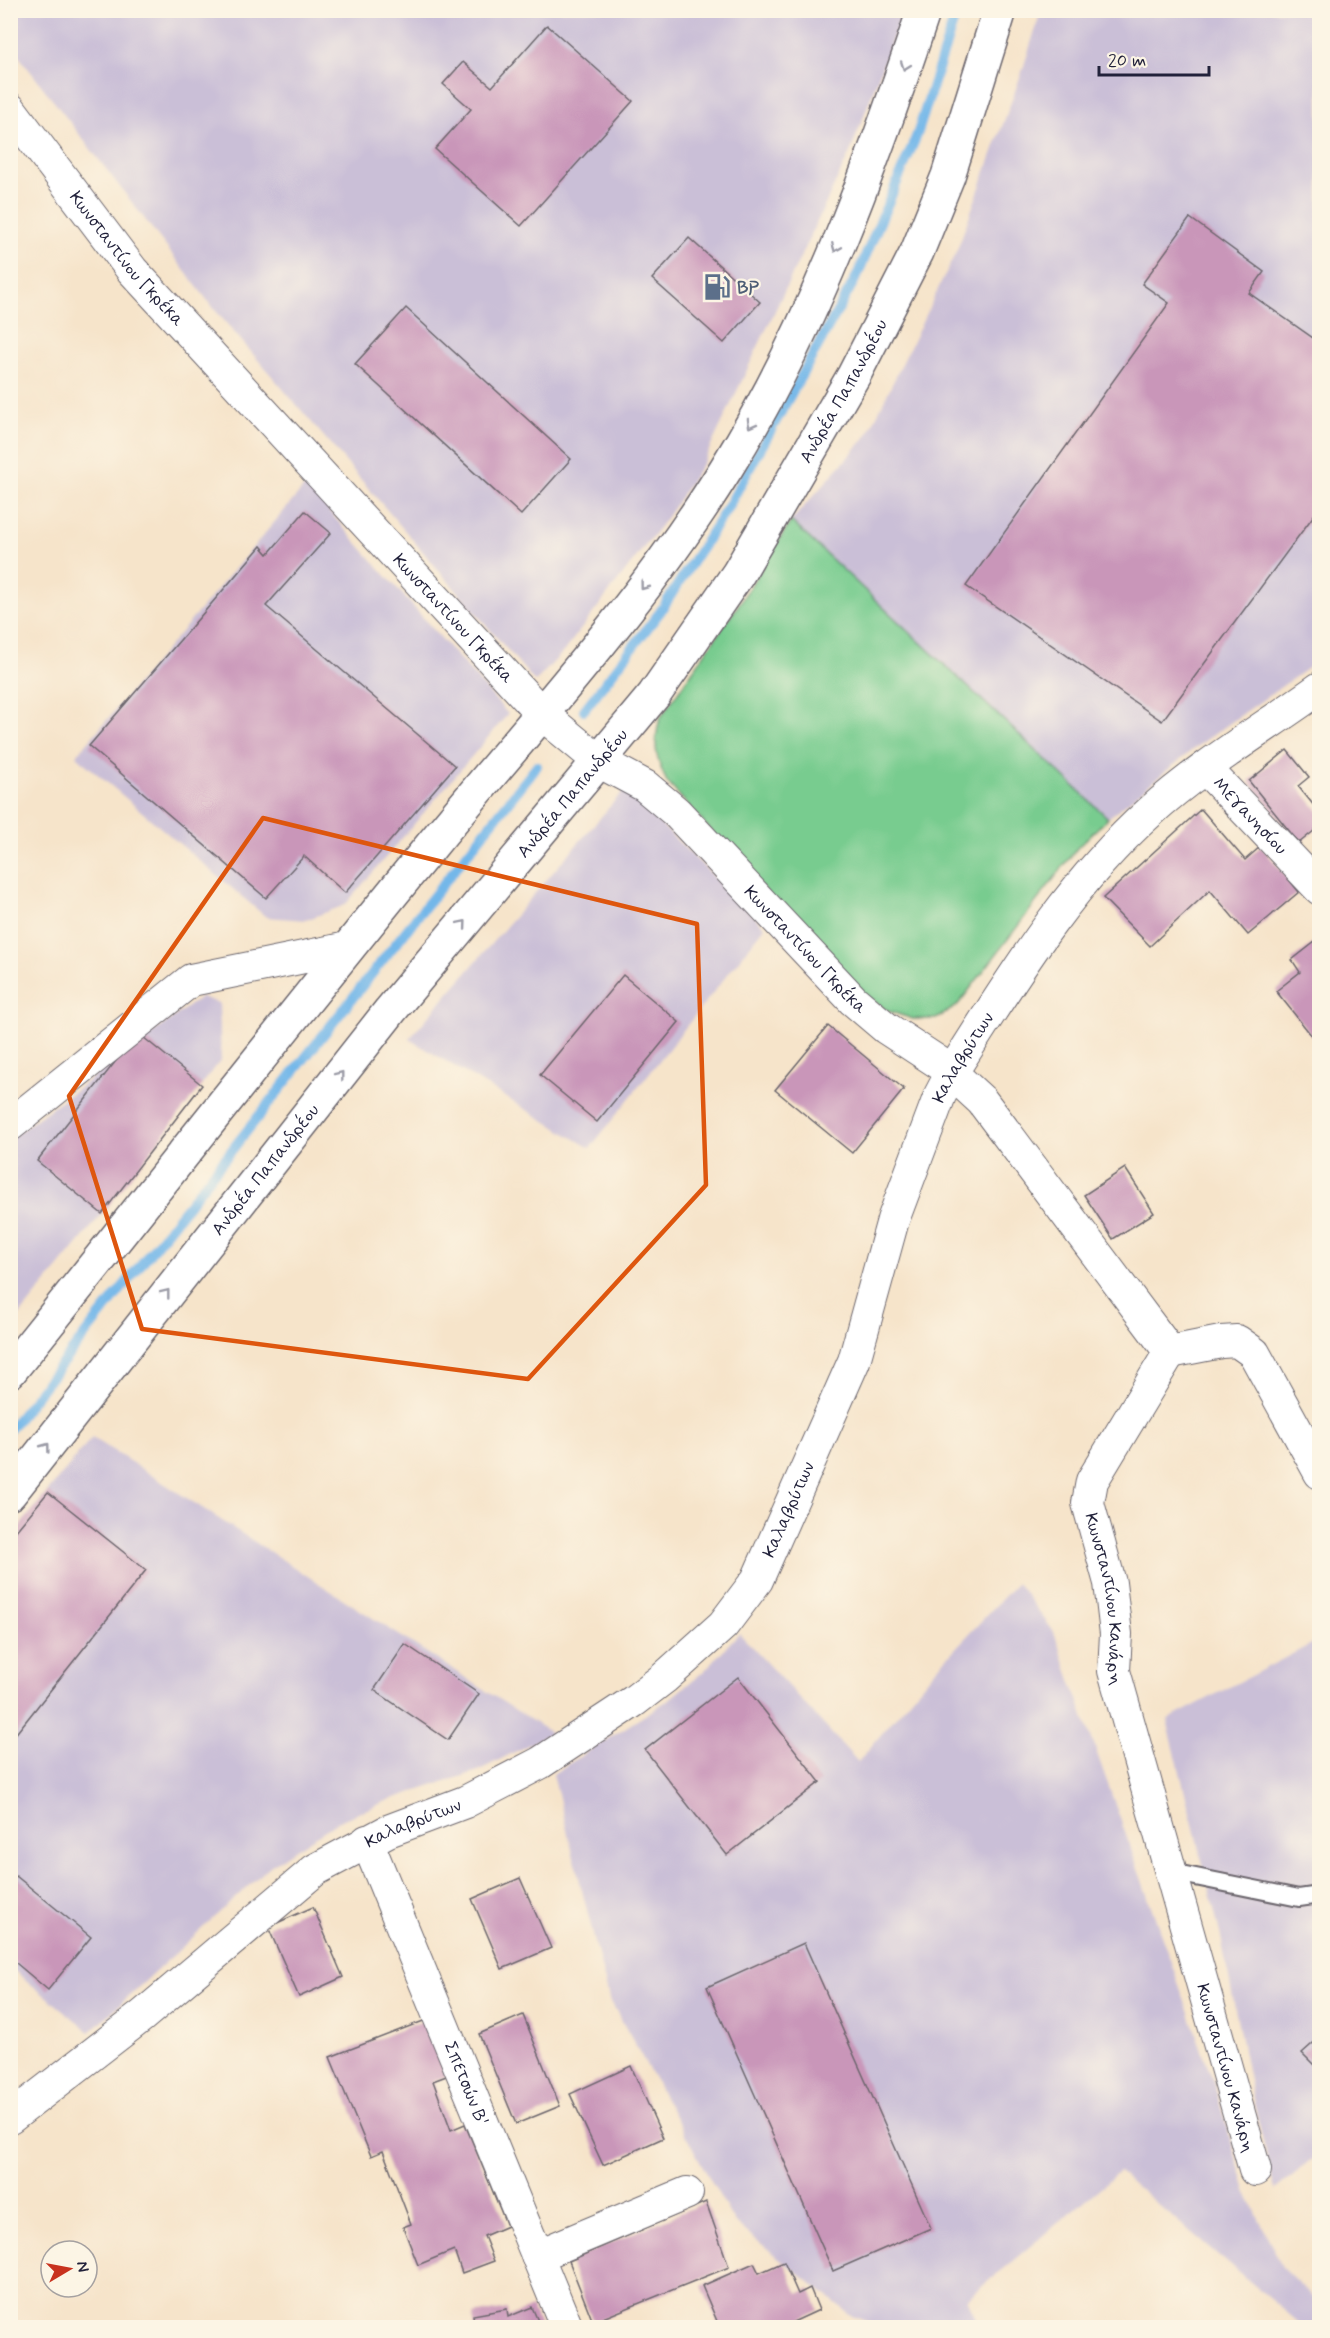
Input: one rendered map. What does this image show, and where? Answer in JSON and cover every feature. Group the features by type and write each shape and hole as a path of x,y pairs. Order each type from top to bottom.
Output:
{"main road":[{"path":"10,1371 348,948 542,714 672,549 729,463 763,402 832,257 880,134 924,10"},
{"name":"Ανδρέα Παπανδρέου","path":"10,1493 383,1021 654,695 738,574 885,317 917,252 948,176 1000,10"}],"street":[{"name":"Κωνσταντίνου Γκρέκα","path":"10,109 132,270 542,714 600,762 645,786 676,812 853,1000 886,1028 952,1072"},
{"name":"Καλαβρύτων","path":"10,2118 142,2016 315,1870 367,1841 488,1791 566,1748 664,1678 723,1625 757,1580 854,1361 893,1220 940,1095 952,1072 1050,923 1100,861 1152,810 1320,688"},
{"name":"Μεγανησίου","path":"1206,769 1320,889"},
{"path":"10,1125 191,980 348,948"},
{"path":"952,1072 999,1121 1170,1352 1237,1341 1254,1353 1320,1473"},
{"name":"Κωνσταντίνου Κανάρη","path":"1170,1352 1092,1480 1088,1503 1110,1583 1116,1634 1114,1671 1255,2170"},
{"name":"Σπετσών Β'","path":"367,1841 567,2328"},
{"path":"537,2256 687,2193"}],"lane":[{"path":"1171,1872 1299,1898 1320,1895"}],"highlighted area":[{"path":"263,818 697,924 706,1185 528,1379 142,1329 69,1096"}],"shaded area":[{"path":"11,10 903,11 851,150 703,463 665,520 564,651 535,682 215,310 11,46"},
{"path":"1041,11 1319,11 1319,660 1196,747 1108,818 791,521 867,436 957,250 1022,72"},
{"path":"306,485 508,714 345,905 306,920 266,917 76,756"},
{"path":"625,789 765,927 590,1148 409,1039"},
{"path":"201,997 219,1003 221,1060 102,1214 11,1326 11,1138"},
{"path":"92,1437 551,1733 478,1771 389,1800 339,1821 270,1866 90,2032 11,1968 10,1538"},
{"path":"1017,1583 1054,1632 1213,2081 1246,2191 1282,2267 1319,2303 1319,2327 1304,2327 1119,2172 967,2299 980,2327 882,2327 852,2316 734,2222 609,1998 553,1774 667,1701 703,1672 739,1633 858,1762 936,1669"},
{"path":"1319,1640 1319,2154 1275,2190 1252,2095 1221,1937 1167,1720"}],"green space":[{"path":"791,521 1108,818 1078,847 957,1006 936,1019 913,1019 888,1011 848,983 667,782 660,766 656,736 660,718 741,601"}],"building":[{"path":"547,25 633,101 521,226 435,149 471,109 443,84 463,62 492,87"},
{"path":"1190,218 1264,272 1249,293 1320,343 1320,507 1162,721 966,586 1169,303 1142,284"},
{"path":"689,238 760,302 724,343 652,279"},
{"path":"406,308 571,459 521,515 355,364"},
{"path":"305,511 331,533 266,606 455,766 345,893 304,856 266,898 89,746 261,546 268,554"},
{"path":"1287,750 1309,777 1298,786 1320,813 1320,826 1299,843 1249,781"},
{"path":"1201,809 1245,860 1261,846 1299,892 1248,935 1210,890 1150,946 1103,898"},
{"path":"1320,938 1320,1046 1276,991 1300,972 1292,960"},
{"path":"623,975 679,1022 597,1122 540,1075"},
{"path":"828,1026 904,1089 852,1153 775,1090"},
{"path":"138,1033 202,1085 102,1214 37,1161"},
{"path":"1125,1168 1154,1213 1113,1239 1084,1195"},
{"path":"48,1492 146,1570 10,1741 10,1538"},
{"path":"405,1644 479,1694 448,1740 374,1690"},
{"path":"738,1677 820,1782 727,1855 645,1750"},
{"path":"16,1876 91,1937 48,1990 10,1958 10,1883"},
{"path":"520,1878 551,1948 502,1969 472,1899"},
{"path":"313,1907 343,1977 299,1997 268,1927"},
{"path":"804,1943 931,2228 833,2271 707,1987"},
{"path":"523,2015 560,2106 516,2124 479,2034"},
{"path":"426,2020 449,2075 433,2081 451,2130 465,2124 507,2226 484,2236 494,2261 462,2273 454,2250 418,2265 403,2227 411,2224 383,2151 371,2156 330,2057"},
{"path":"1320,2037 1320,2071 1302,2053"},
{"path":"631,2066 663,2138 603,2165 570,2094"},
{"path":"706,2202 729,2267 593,2322 569,2261"},
{"path":"784,2262 798,2294 810,2288 819,2310 780,2328 720,2328 702,2286 754,2263 759,2273"},
{"path":"532,2307 541,2328 475,2328 473,2315 507,2309 508,2317"}],"waterway":[{"path":"584,710 660,612 728,507 857,276 917,135 957,10"},
{"path":"10,1429 537,766"}],"place":[{"name":"BP","path":"717,287"}]}
